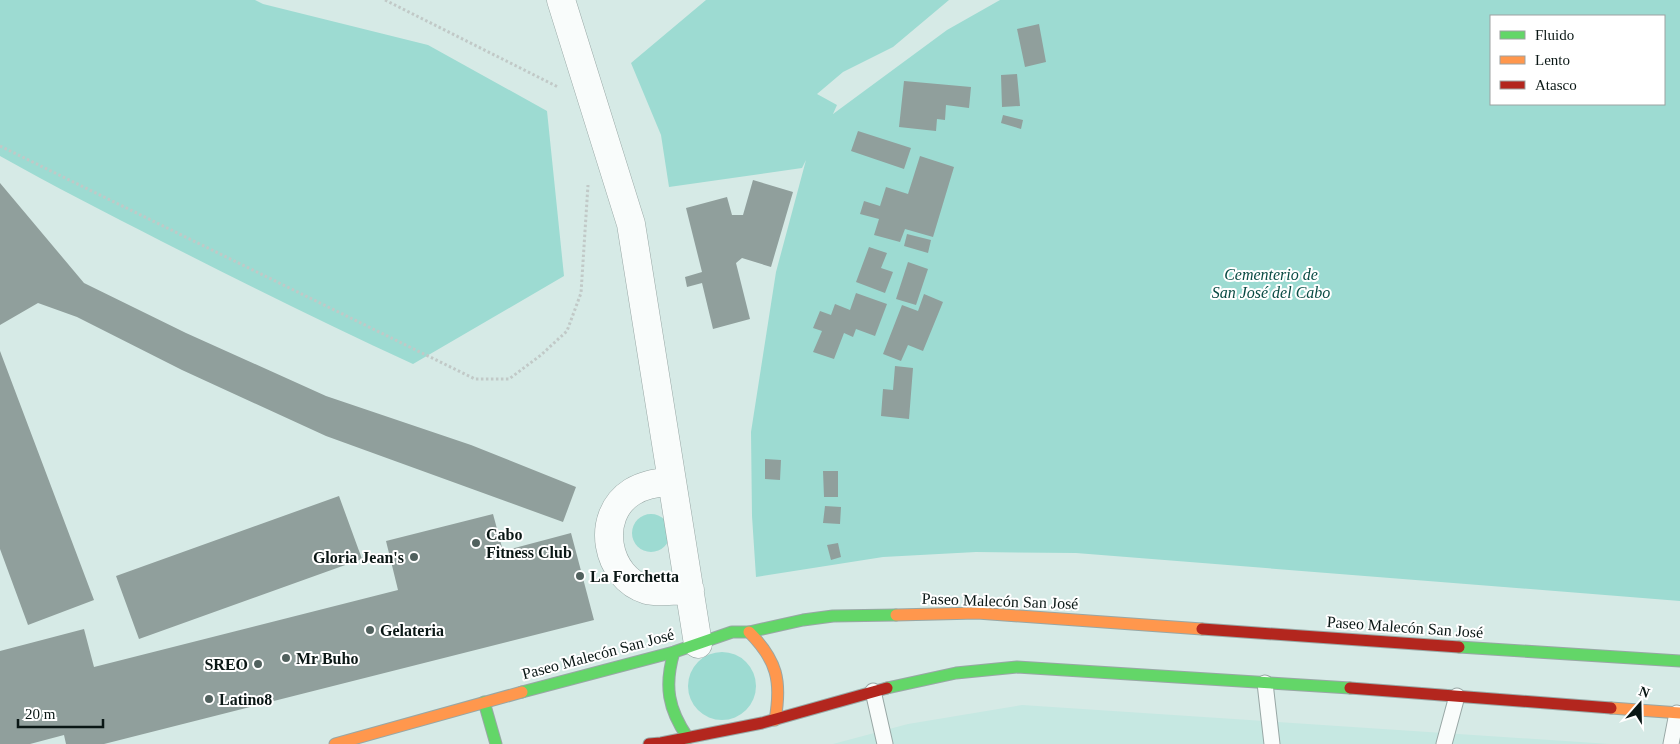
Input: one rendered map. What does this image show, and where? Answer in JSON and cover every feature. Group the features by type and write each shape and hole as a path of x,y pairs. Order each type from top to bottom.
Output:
{"main road":[{"name":"Paseo Malecón San José","path":"335,744 695,645 732,632 749,632 803,620 833,616 978,613 1403,644 1680,661"},
{"path":"749,632 768,654 775,674 779,694 775,720"},
{"path":"688,738 673,714 667,680 669,667 695,645"},
{"path":"649,744 775,720 873,691 942,675 986,668 1017,667 1457,696 1678,713"},
{"path":"484,702 496,744"}],"street":[{"path":"561,0 632,224 690,590 695,645"},
{"path":"578,0 645,213 683,444 701,570 695,645"},
{"path":"672,481 646,484 630,493 618,505 611,521 608,538 611,555 620,571 632,583 648,590 690,590"}],"lane":[{"path":"1265,683 1272,744"},
{"path":"873,691 885,744"},
{"path":"1444,744 1457,696"},
{"path":"1671,744 1678,713"}],"path":[{"path":"385,0 559,87 564,92"},
{"path":"0,146 475,380 509,378 541,355 567,331 581,293 588,180"}],"shaded area":[{"path":"1022,705 1610,744 833,744 908,724"}],"green space":[{"path":"0,0 255,0 263,4 428,45 547,111 564,276 413,364 286,304 100,210 0,156"},
{"name":"Cementerio de San José del Cabo","path":"706,0 949,0 893,47 843,72 817,94 837,105 833,114 947,30 1000,0 1680,0 1680,601 1076,553 976,552 883,557 756,577 752,516 751,432 776,272 806,160 802,168 669,187 661,135 631,63"},
{"path":"651,514 665,519 670,533 665,547 651,552 637,547 632,533 637,519"},
{"path":"722,652 735,655 746,662 753,673 756,686 753,699 746,710 735,717 722,720 709,717 698,710 691,699 688,686 691,673 698,662 709,655"}],"building":[{"path":"1039,24 1046,62 1025,67 1017,29"},
{"path":"1017,74 1020,106 1002,107 1001,75"},
{"path":"904,81 971,87 969,108 946,105 945,120 937,119 936,131 899,127"},
{"path":"1003,115 1023,120 1021,129 1001,123"},
{"path":"858,131 911,148 904,169 851,151"},
{"path":"920,156 954,167 933,237 905,229 900,242 874,235 879,219 860,214 864,201 880,206 886,187 908,194"},
{"path":"753,180 793,192 771,267 742,258 736,263 750,319 713,329 702,283 687,287 685,277 702,272 686,208 727,197 732,215 743,215"},
{"path":"0,183 84,283 186,333 326,396 471,445 576,487 563,522 326,436 182,370 77,317 38,303 0,325"},
{"path":"907,234 931,240 928,253 904,246"},
{"path":"869,247 887,253 881,268 893,272 885,293 856,282"},
{"path":"908,262 928,269 916,305 896,299"},
{"path":"856,293 887,304 875,336 856,329 853,337 844,333 834,359 813,352 822,331 813,328 820,311 831,315 835,304 850,310"},
{"path":"924,294 943,302 923,351 908,345 901,361 883,354 902,305 918,311"},
{"path":"0,351 94,600 28,625 0,549"},
{"path":"895,366 913,368 909,419 881,416 883,389 893,390"},
{"path":"765,459 781,460 780,480 765,479"},
{"path":"823,471 838,471 838,497 824,497"},
{"path":"339,496 362,559 139,639 116,576"},
{"path":"825,506 841,507 840,524 823,523"},
{"path":"493,514 503,551 571,533 594,620 104,744 66,744 64,735 30,744 0,744 0,651 84,629 94,667 398,590 386,541"},
{"path":"838,543 841,557 831,560 827,545"}],"traffic: fast":[{"path":"522,692 674,652 732,632 749,632 803,620 833,616 896,615"},
{"path":"1459,647 1680,661"},
{"path":"674,652 669,676 670,697 676,717 688,738"},
{"path":"887,688 956,673 1017,667 1350,688"},
{"path":"484,702 496,744"}],"traffic: slow":[{"path":"896,615 977,613 1202,629"},
{"path":"749,632 766,652 775,672 778,694 775,720"},
{"path":"335,744 522,692"},
{"path":"1611,708 1680,713"}],"traffic: jam":[{"path":"1202,629 1459,647"},
{"path":"649,744 762,723 887,688"},
{"path":"1350,688 1611,708"}],"place":[{"name":"Cabo Fitness Club","path":"476,543"},
{"name":"Gloria Jean's","path":"414,557"},
{"name":"La Forchetta","path":"580,576"},
{"name":"Gelateria","path":"370,630"},
{"name":"Mr Buho","path":"286,658"},
{"name":"SREO","path":"258,664"},
{"name":"Latino8","path":"209,699"}]}
